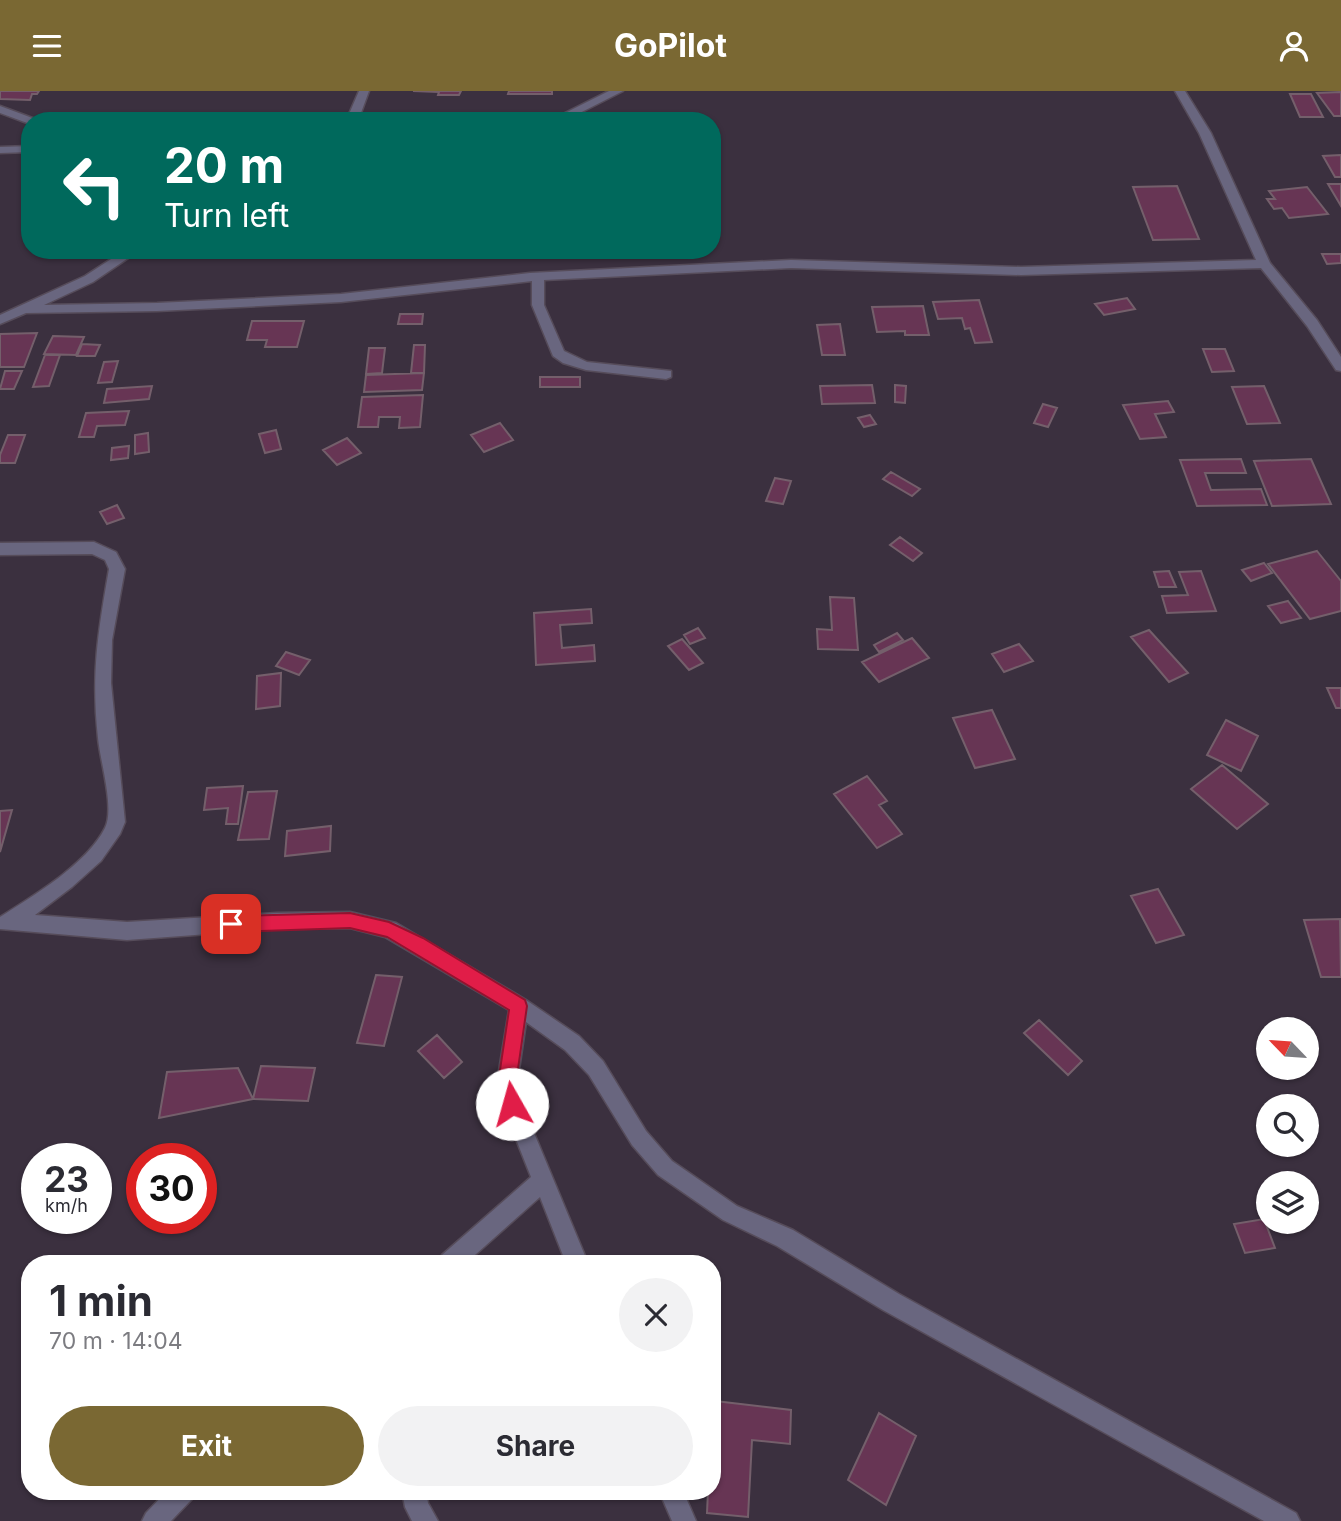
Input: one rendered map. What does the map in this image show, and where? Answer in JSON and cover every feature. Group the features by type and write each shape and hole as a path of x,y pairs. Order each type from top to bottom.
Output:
{"street":[{"path":"356,112 364,91"},
{"path":"573,112 618,91"},
{"path":"1180,91 1205,133 1264,264 1312,323 1341,367"},
{"path":"0,109 21,117"},
{"path":"0,150 21,149"},
{"path":"0,320 89,279 120,259"},
{"path":"26,309 157,307 341,298 538,277 791,264 1021,271 1264,264"},
{"path":"538,277 538,305 558,353 568,360 586,366 666,374"},
{"path":"0,549 94,548 111,556 117,569 102,662 106,736 111,782 119,810 117,820 114,829 86,866 4,924"},
{"path":"4,924 127,931 277,921 350,921 389,929 417,943 519,1006 572,1043 596,1068 639,1138 665,1168 730,1213 785,1238 1093,1415 1287,1521"},
{"path":"519,1006 507,1083 512,1104 575,1255"},
{"path":"459,1255 543,1180"},
{"path":"153,1521 175,1500"},
{"path":"415,1500 416,1507 426,1521"},
{"path":"675,1500 684,1521"}],"building":[{"path":"0,91 39,91 32,94 30,100 0,99"},
{"path":"413,91 461,91 459,95 438,95 439,92"},
{"path":"509,91 552,91 552,94 508,94"},
{"path":"1341,92 1341,116 1334,116 1317,93"},
{"path":"1290,94 1311,94 1323,117 1300,117"},
{"path":"1341,155 1341,177 1335,177 1323,156"},
{"path":"1328,184 1341,184 1341,206"},
{"path":"1177,186 1199,239 1153,240 1133,187"},
{"path":"1307,187 1328,214 1289,218 1282,208 1274,209 1267,199 1275,199 1269,191"},
{"path":"1322,254 1341,254 1341,263 1327,264"},
{"path":"1127,298 1135,309 1104,315 1095,304"},
{"path":"979,300 992,342 975,343 970,328 965,329 962,318 938,319 933,302"},
{"path":"923,306 929,335 905,335 905,331 877,332 872,307"},
{"path":"400,314 423,314 422,324 398,324"},
{"path":"252,321 304,321 297,347 265,347 267,340 247,340"},
{"path":"840,324 845,355 822,355 817,325"},
{"path":"37,333 24,367 0,367 0,334"},
{"path":"53,336 84,337 76,355 44,354"},
{"path":"82,344 100,345 95,356 77,356"},
{"path":"414,345 425,345 424,373 411,373"},
{"path":"369,348 385,348 382,373 366,374"},
{"path":"1203,349 1225,349 1234,371 1212,372"},
{"path":"45,355 60,355 49,386 33,387"},
{"path":"118,361 112,382 98,383 104,362"},
{"path":"5,371 22,371 14,389 0,389"},
{"path":"424,373 422,390 364,392 366,375"},
{"path":"540,377 580,377 580,387 540,387"},
{"path":"872,385 875,403 822,404 820,386"},
{"path":"895,385 906,386 905,403 895,402"},
{"path":"152,386 149,399 104,403 107,389"},
{"path":"1264,386 1280,423 1247,424 1232,387"},
{"path":"423,395 420,427 399,428 400,417 379,417 378,427 358,427 362,397"},
{"path":"1168,401 1174,412 1155,414 1166,437 1140,439 1123,405"},
{"path":"1043,404 1057,408 1048,427 1034,423"},
{"path":"129,411 125,425 97,426 94,437 79,437 86,413"},
{"path":"870,415 876,424 864,427 858,418"},
{"path":"500,423 513,440 484,452 471,435"},
{"path":"276,430 281,449 265,453 259,434"},
{"path":"148,433 149,452 135,454 135,435"},
{"path":"8,435 25,435 15,463 0,463 0,455"},
{"path":"347,438 361,453 337,465 323,450"},
{"path":"129,446 128,458 111,460 112,448"},
{"path":"1241,459 1246,473 1205,473 1211,490 1261,489 1267,505 1197,506 1180,460"},
{"path":"1311,459 1331,504 1272,506 1254,461"},
{"path":"891,472 920,489 912,496 883,479"},
{"path":"775,478 791,481 783,504 766,501"},
{"path":"117,505 124,518 107,524 100,512"},
{"path":"900,537 922,553 913,561 890,545"},
{"path":"1317,551 1341,581 1341,611 1310,619 1268,564"},
{"path":"1264,563 1272,573 1251,581 1242,570"},
{"path":"1169,571 1176,587 1159,587 1154,572"},
{"path":"1201,571 1216,611 1167,613 1162,596 1188,595 1179,572"},
{"path":"830,597 854,598 858,650 818,649 817,629 832,630"},
{"path":"1288,601 1301,618 1281,623 1268,606"},
{"path":"591,609 592,623 560,625 562,648 594,645 595,661 536,665 534,613"},
{"path":"698,628 705,638 690,644 684,635"},
{"path":"1149,630 1188,673 1169,682 1131,637"},
{"path":"897,633 903,640 879,652 874,645"},
{"path":"912,638 929,658 879,682 862,662"},
{"path":"682,639 703,663 689,670 668,646"},
{"path":"1019,644 1033,661 1004,672 992,654"},
{"path":"286,652 310,660 299,675 276,666"},
{"path":"281,673 280,706 256,709 257,676"},
{"path":"1327,688 1341,688 1341,708 1336,708"},
{"path":"992,710 1015,759 975,768 953,718"},
{"path":"1226,720 1258,736 1241,771 1207,755"},
{"path":"1222,765 1268,804 1237,829 1191,789"},
{"path":"867,776 887,801 879,805 902,834 877,848 834,794"},
{"path":"243,786 238,824 226,824 228,808 204,810 207,788"},
{"path":"277,791 269,839 238,840 248,792"},
{"path":"12,810 0,852 0,811"},
{"path":"331,826 330,851 285,856 287,831"},
{"path":"1158,889 1184,935 1156,943 1131,896"},
{"path":"1340,919 1341,977 1321,977 1304,920"},
{"path":"376,975 402,977 384,1046 357,1043"},
{"path":"1039,1020 1082,1061 1068,1075 1024,1033"},
{"path":"437,1035 462,1062 444,1078 418,1051"},
{"path":"261,1066 315,1068 308,1101 253,1099"},
{"path":"238,1068 253,1099 159,1118 167,1072"},
{"path":"1256,1220 1256,1234 1270,1234 1275,1248 1245,1253 1234,1224"},
{"path":"721,1402 791,1410 790,1444 752,1440 748,1517 707,1513 708,1500 721,1500"},
{"path":"879,1413 916,1436 886,1505 848,1480"}],"route":[{"path":"231,924 350,921 389,929 417,943 519,1006 507,1083 512,1104"}]}
